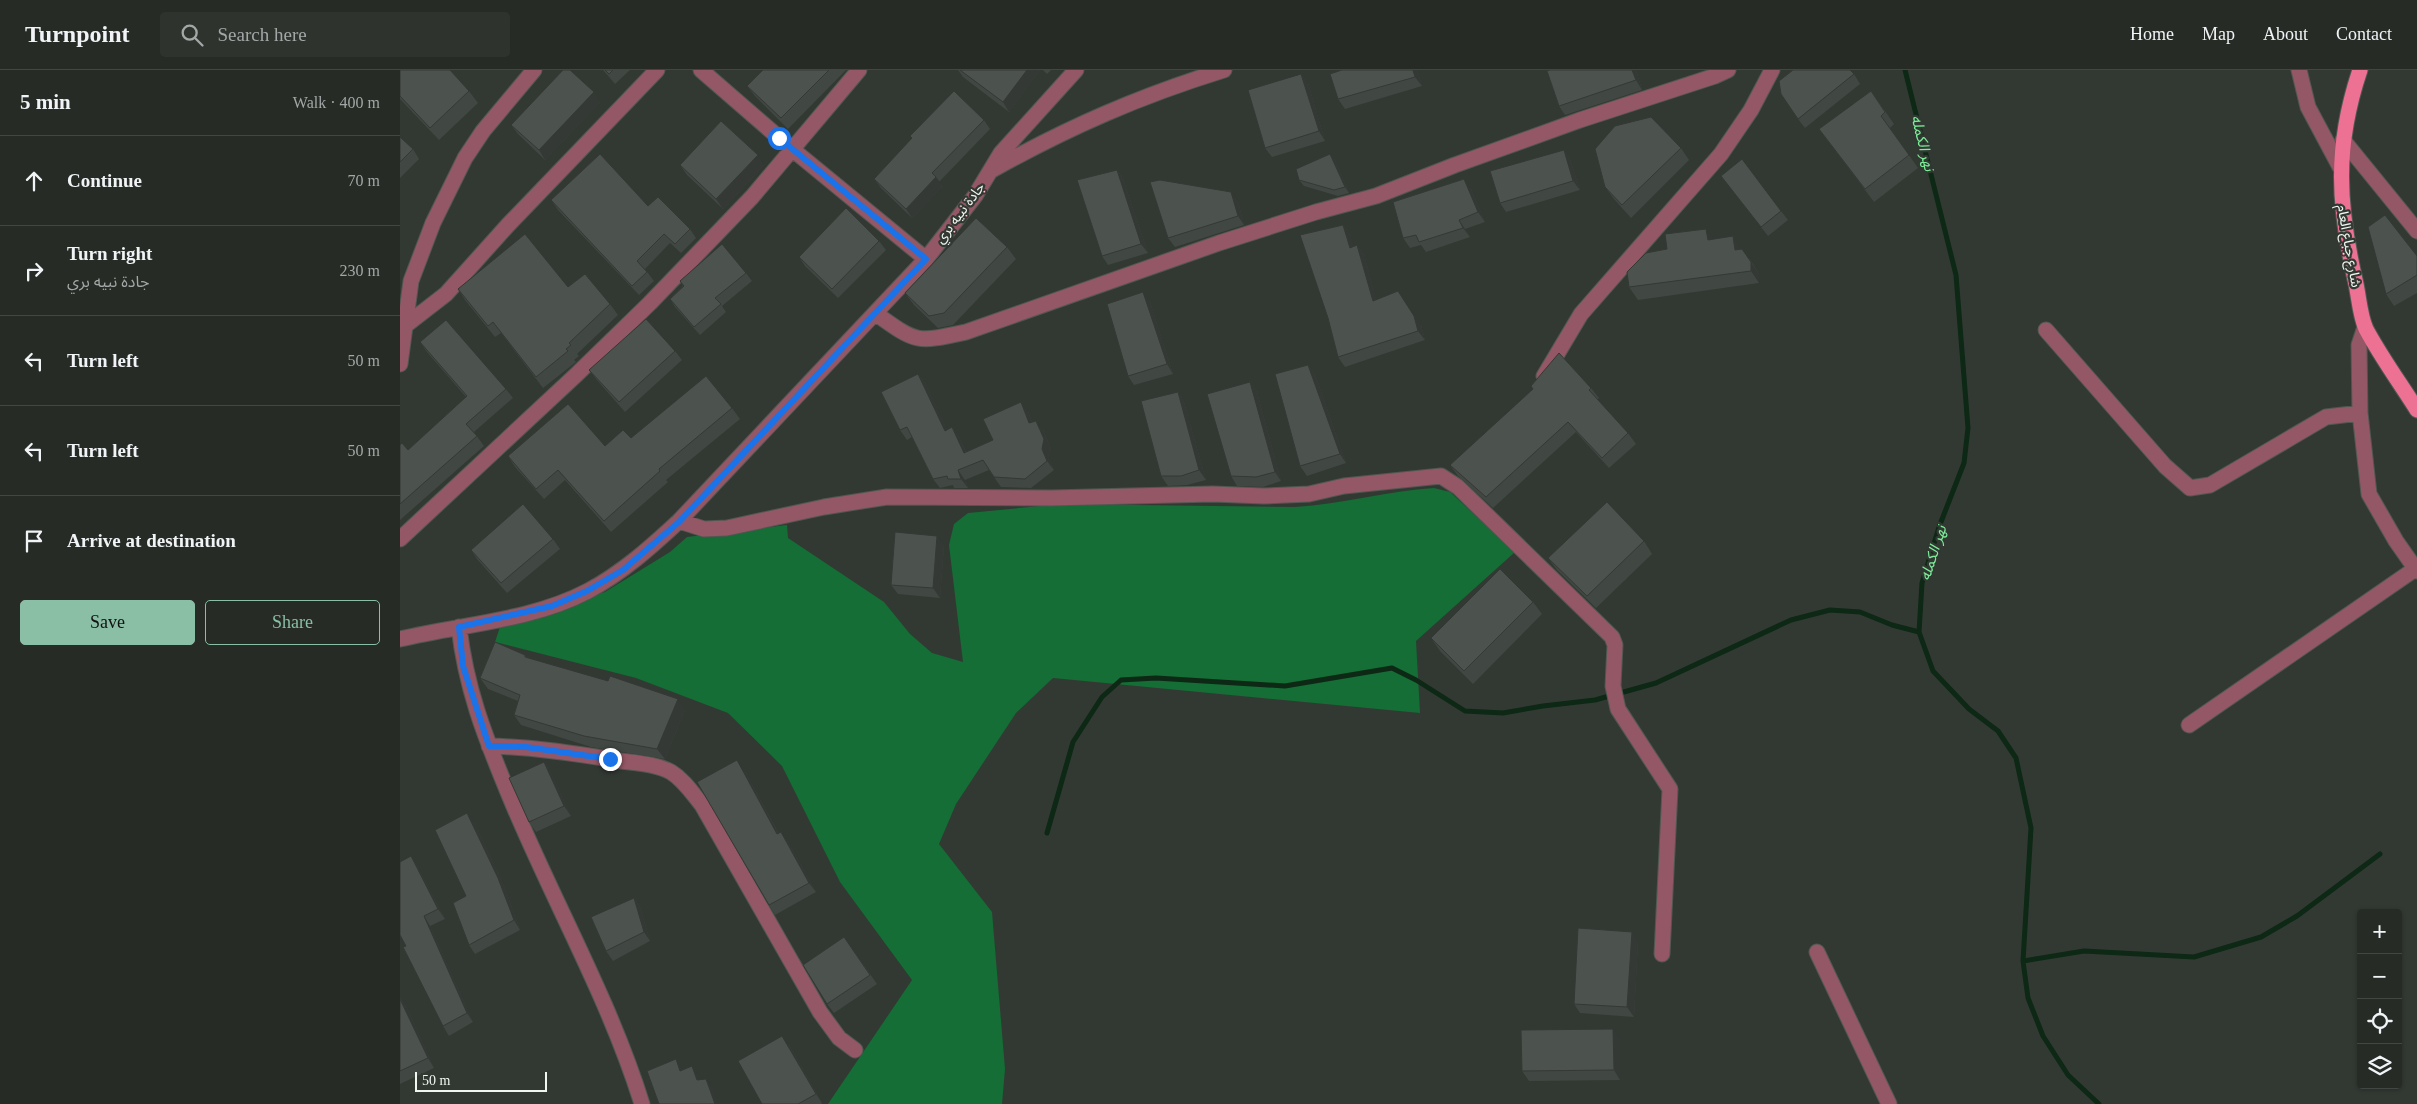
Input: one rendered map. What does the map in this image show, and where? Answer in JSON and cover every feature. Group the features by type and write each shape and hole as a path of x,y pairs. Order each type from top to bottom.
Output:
{"main road":[{"name":"شارع جباع العام","path":"2360,70 2345,120 2340,167 2341,203 2350,260 2366,327 2417,410"}],"street":[{"path":"400,364 412,281 432,223 447,191 482,131 534,70"},
{"path":"406,325 446,294 508,225 657,70"},
{"path":"701,70 792,149 926,259"},
{"path":"400,539 576,375 650,303 752,197 859,70"},
{"path":"992,170 1001,153 1076,70"},
{"name":"جادة نبيه بري","path":"400,639 552,606 587,591 623,570 679,522 926,259 975,196 992,170 1068,129 1122,105 1224,70"},
{"path":"875,313 910,338 925,340 966,332 1219,243 1376,196 1455,165 1728,70"},
{"path":"1532,390 1542,378 1581,314 1721,154 1751,110 1772,70"},
{"path":"2299,70 2308,107 2340,167"},
{"path":"2343,140 2417,231"},
{"path":"2189,725 2416,570 2396,542 2369,494 2360,412 2358,345 2366,327"},
{"path":"2046,330 2165,466 2190,488 2210,485 2326,417 2360,412"},
{"path":"1441,476 1453,463"},
{"path":"679,522 704,529 727,528 824,507 887,497 1051,498 1213,494 1264,496 1309,494 1344,486 1441,476 1458,487 1607,629 1615,645 1613,686 1618,709 1670,789 1662,954"},
{"path":"459,627 463,666 489,746 538,861 586,961 626,1053 642,1104"},
{"path":"489,746 526,747 570,752 650,765 670,772 686,785 702,805 820,1012 839,1038 855,1050"},
{"path":"1817,952 1889,1104"}],"green space":[{"path":"1434,488 1450,492 1515,552 1416,641 1420,713 1053,678 1016,713 956,804 939,844 992,912 1005,1069 1002,1104 828,1104 912,980 840,882 782,766 728,713 636,678 495,642 500,627 605,592 670,552 687,537 787,525 788,538 884,602 910,634 932,653 963,662 949,545 954,524 968,513 1061,504 1295,507"}],"building":[{"path":"400,70 450,70 469,91 430,128 400,96"},
{"path":"563,70 570,70 594,92 539,150 511,125"},
{"path":"605,70 613,70 609,74"},
{"path":"763,70 829,70 781,118 747,86"},
{"path":"960,70 1027,70 1003,102"},
{"path":"1342,70 1413,70 1415,77 1338,99 1330,74"},
{"path":"1632,70 1636,80 1559,106 1547,71"},
{"path":"1793,70 1850,70 1854,74 1798,119 1781,94 1779,81"},
{"path":"1301,74 1319,131 1265,148 1248,90"},
{"path":"954,91 984,120 932,173 936,177 906,209 874,179 912,138 910,136"},
{"path":"1871,91 1885,112 1881,116 1909,155 1865,189 1819,129"},
{"path":"1651,117 1681,148 1622,205 1605,187 1595,149 1615,126"},
{"path":"721,121 758,155 716,199 680,165"},
{"path":"400,137 413,149 400,162"},
{"path":"1564,150 1573,181 1500,203 1490,171"},
{"path":"600,154 648,206 658,197 690,229 675,244 664,234 637,261 647,272 632,286 551,200"},
{"path":"1330,154 1345,187 1334,190 1299,180 1296,169"},
{"path":"1742,159 1781,211 1761,227 1721,176"},
{"path":"1117,170 1141,244 1102,256 1077,180"},
{"path":"1464,179 1478,212 1459,220 1463,228 1419,242 1416,235 1403,238 1393,202"},
{"path":"1160,180 1231,192 1238,216 1168,238 1150,182"},
{"path":"846,208 879,241 832,289 799,257"},
{"path":"2385,215 2417,256 2417,275 2386,294 2368,227"},
{"path":"976,218 1007,247 944,313 929,316 905,293"},
{"path":"1343,225 1350,248 1357,245 1373,301 1398,291 1414,316 1418,331 1338,357 1328,318 1300,235"},
{"path":"1706,229 1708,240 1733,236 1735,250 1742,249 1751,262 1751,271 1629,287 1627,272 1646,253 1667,249 1665,234"},
{"path":"525,234 568,287 585,274 610,304 569,343 571,345 566,349 568,351 536,377 493,322 488,326 458,289"},
{"path":"722,244 746,273 715,298 721,304 694,327 670,299 684,286 680,281"},
{"path":"1143,292 1167,364 1128,376 1107,304"},
{"path":"646,319 675,351 619,402 589,370"},
{"path":"446,320 506,389 466,424 477,436 400,504 400,445 402,443 408,450 467,396 420,342"},
{"path":"1559,353 1628,433 1602,458 1568,422 1486,497 1450,465 1533,389 1531,386"},
{"path":"1308,365 1340,454 1300,466 1275,374"},
{"path":"918,374 945,431 952,427 964,453 993,440 983,419 1021,402 1029,423 1036,421 1044,439 1042,449 1047,461 1025,479 994,477 983,460 958,470 961,479 948,479 947,476 933,479 907,427 900,430 881,392"},
{"path":"706,376 732,408 659,469 660,471 604,521 558,470 536,489 508,456 568,404 605,446 623,430 631,438"},
{"path":"1250,382 1275,472 1256,477 1231,476 1207,394"},
{"path":"1178,392 1199,470 1181,476 1161,476 1141,401"},
{"path":"1607,502 1644,541 1587,596 1548,558"},
{"path":"523,504 553,539 501,583 471,550"},
{"path":"895,532 937,536 933,588 891,585"},
{"path":"1500,569 1533,602 1464,671 1431,638"},
{"path":"495,642 525,655 525,657 608,681 610,676 678,699 657,749 584,736 514,715 520,695 480,678"},
{"path":"737,760 777,834 781,832 809,883 769,905 697,782"},
{"path":"544,762 564,806 529,822 509,778"},
{"path":"467,813 498,878 514,920 469,945 453,903 466,896 435,830"},
{"path":"411,856 438,909 424,916 467,1013 443,1026 403,947 406,946 400,935 400,862"},
{"path":"634,898 644,932 606,951 591,917"},
{"path":"1578,928 1632,932 1627,1007 1574,1004"},
{"path":"844,937 870,975 827,1004 803,965"},
{"path":"400,999 428,1058 400,1071"},
{"path":"1613,1029 1614,1070 1522,1071 1521,1030"},
{"path":"782,1036 816,1094 798,1104 762,1104 738,1061"},
{"path":"676,1059 680,1071 692,1066 697,1080 706,1079 715,1104 659,1104 647,1071"}],"waterway":[{"name":"نهر الكمله","path":"1905,70 1956,275 1968,428 1964,463 1939,527 1922,583 1919,632 1933,671 1969,709 1998,731 2016,758 2031,828 2023,961 2028,998 2043,1036 2068,1075 2099,1104"},
{"path":"1047,833 1073,742 1102,697 1121,680 1156,678 1285,686 1392,668 1416,680 1465,711 1503,713 1595,700 1656,683 1791,620 1830,610 1860,612 1892,625 1919,632"},
{"path":"2023,961 2084,951 2194,957 2261,937 2297,916 2380,854"}],"route":[{"path":"610,759 526,747 489,746 463,666 459,627 552,606 587,591 623,570 679,522 926,259 779,138"}]}
